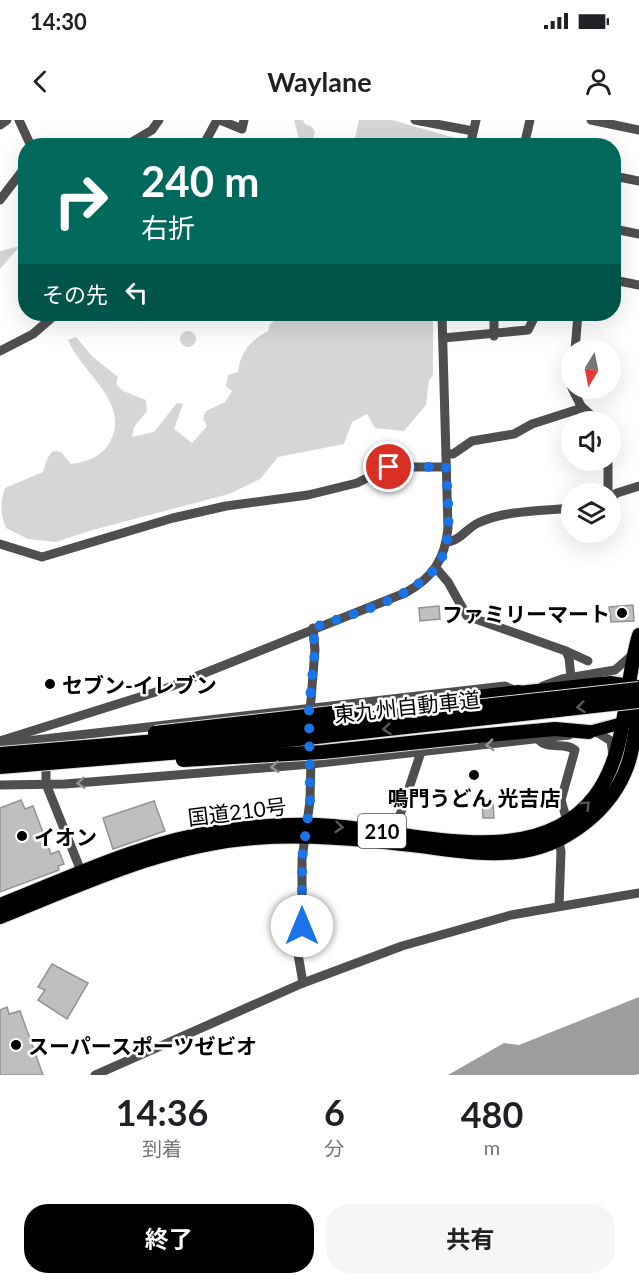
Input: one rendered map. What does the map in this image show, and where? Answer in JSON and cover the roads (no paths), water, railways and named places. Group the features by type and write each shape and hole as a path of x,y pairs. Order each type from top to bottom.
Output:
{"highway":[{"name":"国道210号","path":"0,917 136,852 195,835 236,829 306,830 394,833 504,842 545,834 567,821 595,796 613,763 621,724 633,689 634,651 639,635"},
{"path":"633,689 631,706 639,713"},
{"name":"東九州自動車道","path":"3,748 181,739 633,689"},
{"path":"3,748 519,692"},
{"name":"東九州自動車道","path":"0,768 182,752 639,701"},
{"name":"国道210号","path":"306,830 497,853 529,850 558,840 589,819 615,789 628,764 639,713"},
{"path":"0,768 302,753 555,729 592,731"},
{"name":"国道210号","path":"0,905 83,878"}],"main road":[{"path":"519,692 610,682 633,689"},
{"path":"592,731 621,724 639,713"}],"street":[{"path":"0,125 7,120"},
{"path":"19,120 27,138"},
{"path":"138,138 152,130 159,120"},
{"path":"208,138 219,120 242,129 244,120"},
{"path":"417,120 473,131"},
{"path":"472,138 476,120"},
{"path":"526,138 530,120"},
{"path":"591,120 639,130"},
{"path":"0,200 18,176"},
{"path":"621,177 639,181"},
{"path":"621,230 639,234"},
{"path":"621,281 639,285"},
{"path":"0,351 33,334 48,321"},
{"path":"3,748 64,719 162,690 405,593 426,580 436,568 446,542 442,321"},
{"path":"494,321 494,336"},
{"path":"443,338 494,336 528,330 532,321"},
{"path":"576,339 577,321"},
{"path":"578,399 586,411"},
{"path":"446,454 453,454 468,442 514,434 527,426 582,408"},
{"path":"0,544 42,556 173,518 226,506 308,495 357,483 389,467 446,467"},
{"path":"621,492 639,486"},
{"path":"446,542 454,541 469,528 485,520 526,512 561,509"},
{"path":"436,568 446,578 467,616 588,661"},
{"path":"303,982 298,954 302,926 311,765 309,707 315,650 313,628"},
{"path":"566,651 572,677"},
{"path":"536,690 572,677 615,670 625,664 634,651"},
{"path":"3,748 46,740 309,707 505,686 519,692"},
{"path":"64,719 52,729 46,740 46,784 83,878"},
{"path":"0,785 46,784 311,765 592,731 611,741 613,763"},
{"path":"538,739 544,744 570,747 575,750 575,757 561,800 567,821"},
{"path":"394,833 421,752"},
{"path":"558,840 561,852 559,906"},
{"path":"95,1075 303,982 435,935 490,920 639,893"}],"place":[{"name":"ファミリーマート","path":"622,613"},
{"name":"セブン-イレブン","path":"50,684"},
{"name":"鳴門うどん 光吉店","path":"474,775"},
{"name":"イオン","path":"22,836"},
{"name":"スーパースポーツゼビオ","path":"16,1045"}]}
